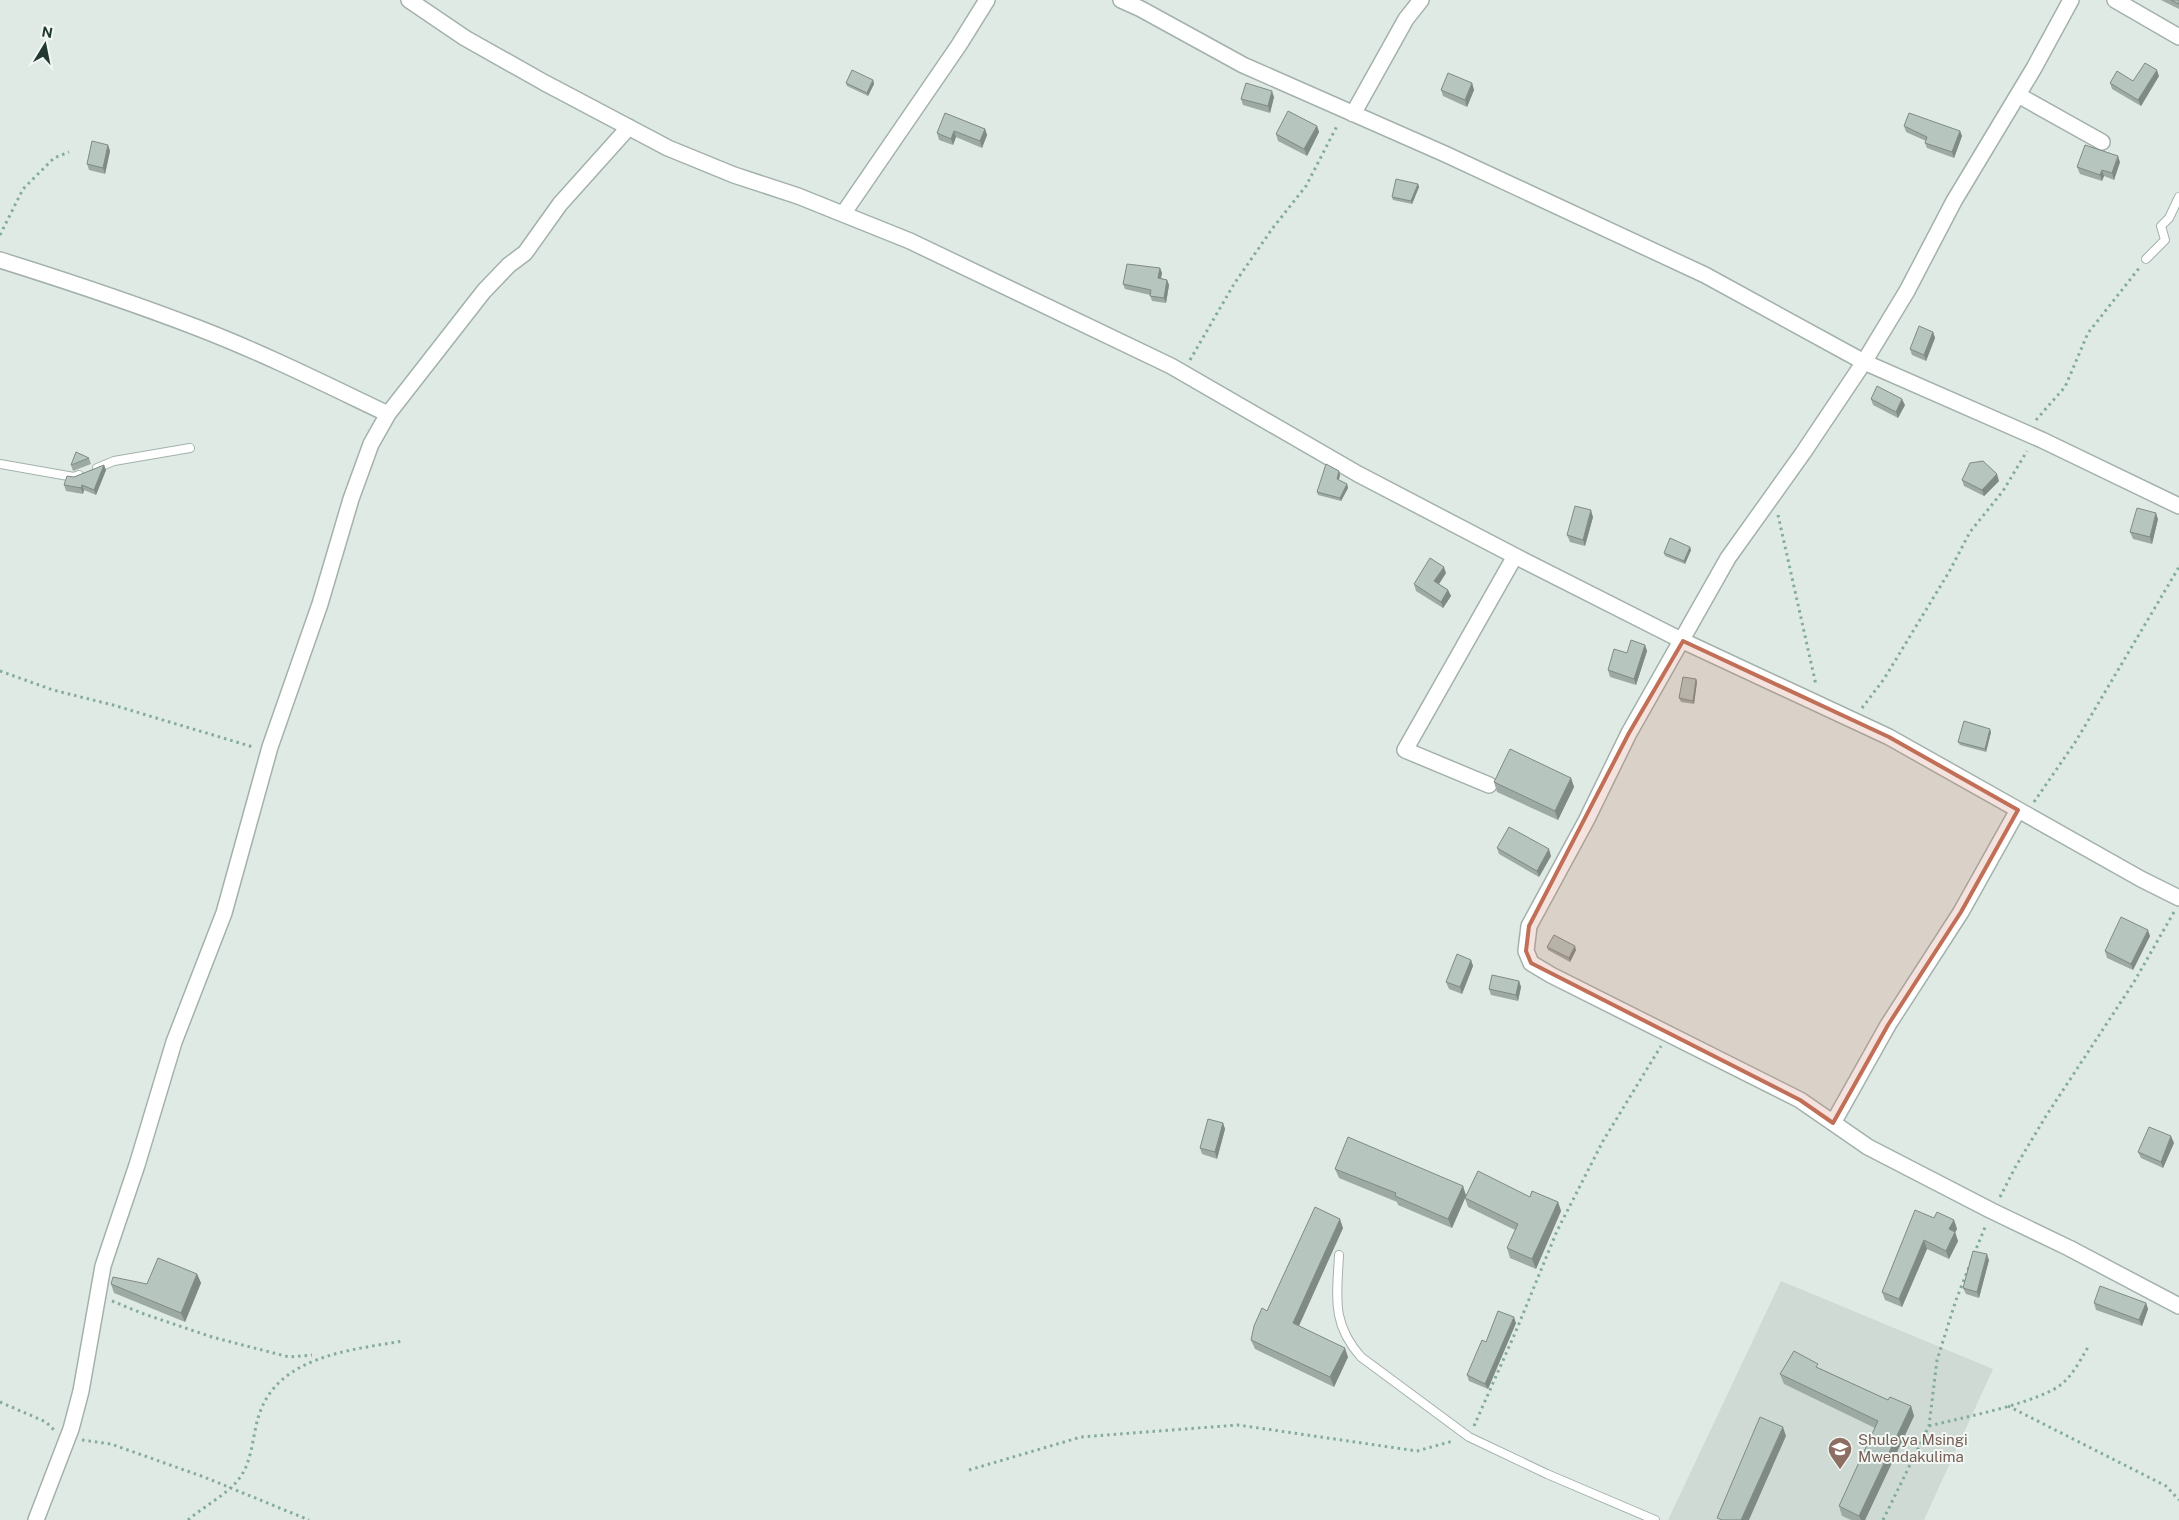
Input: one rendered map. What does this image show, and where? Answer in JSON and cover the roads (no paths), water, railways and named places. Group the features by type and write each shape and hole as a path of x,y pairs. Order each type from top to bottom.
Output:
{"street":[{"path":"409,0 466,38 583,104 668,148 734,176 798,196 910,241 1183,373 1358,474 1515,556 1683,642 1889,737 2141,879 2177,905"},
{"path":"844,214 959,45 987,0"},
{"path":"1120,0 1141,9 1243,65 1704,274 1864,362 2024,433 2179,506"},
{"path":"1349,112 1406,19 1421,0"},
{"path":"2071,0 2018,95 1954,201 1906,291 1864,362 1728,558 1683,642 1630,733 1586,821 1529,926 1526,950 1532,963 1551,975 1800,1100 1868,1147 1992,1211 2069,1248 2179,1306"},
{"path":"2115,0 2179,37"},
{"path":"2018,95 2102,142"},
{"path":"36,1520 68,1438 81,1391 104,1266 174,1042 224,913 270,747 320,604 351,499 372,444 388,414 484,291 509,265 525,253 560,204 629,128"},
{"path":"0,260 60,278 199,328 285,365 388,414"},
{"path":"1490,785 1405,750 1515,556"},
{"path":"1833,1123 1888,1025 1962,912 2018,810"}],"lane":[{"path":"2146,259 2165,240 2161,226 2170,218 2179,198"},
{"path":"0,464 74,477 114,461 190,448"},
{"path":"1339,1255 1337,1306 1341,1326 1348,1342 1360,1357 1469,1437 1547,1474 1655,1520"}],"place":[{"name":"Shule ya Msingi Mwendakulima","path":"1840,1470"}]}
